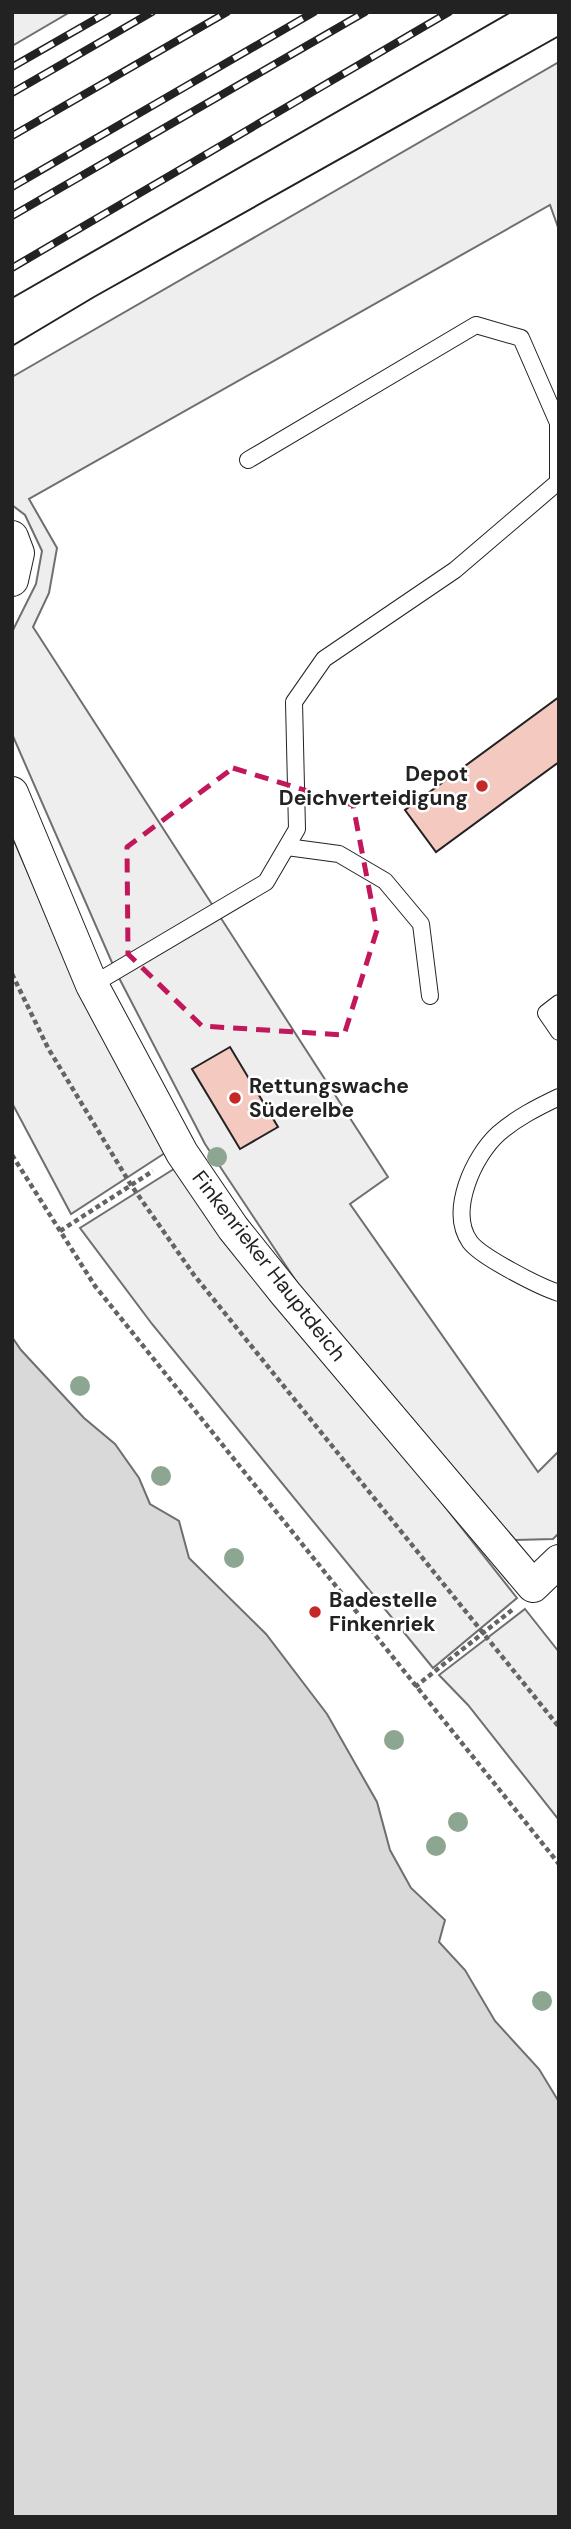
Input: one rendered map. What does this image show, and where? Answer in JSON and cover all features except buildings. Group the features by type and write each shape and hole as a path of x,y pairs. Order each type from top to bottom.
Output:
{"street":[{"path":"12,537 18,553 12,580"},
{"name":"Finkenrieker Hauptdeich","path":"12,793 92,985 181,1153 233,1228 527,1594"},
{"path":"527,1594 559,1561"}],"lane":[{"path":"92,985 266,882 297,830 294,702 324,659 455,570 558,482 558,423 521,338 476,326 248,460"},
{"path":"287,847 339,854 385,881 421,924 430,996"},
{"path":"559,1003 546,1013 559,1032"},
{"path":"559,1097 529,1112 498,1134 476,1164 461,1204 461,1221 470,1242 490,1258 559,1293"}],"path":[{"path":"12,974 48,1048 131,1185 202,1286 559,1727"},
{"path":"12,1155 94,1286 559,1864"},
{"path":"60,1231 131,1185"},
{"path":"415,1687 527,1594"}],"highlighted area":[{"path":"233,768 353,805 377,930 344,1035 202,1026 128,954 127,847"}],"shaded area":[{"path":"12,12 70,12 12,46"},
{"path":"559,62 559,230 550,205 29,499 57,548 49,593 33,627 388,1177 350,1204 538,1472 559,1451 559,1533 553,1539 515,1540 300,1287 205,1144 117,974 12,734 12,632 36,584 42,551 25,515 12,505 12,377"},
{"path":"12,836 104,1036 168,1151 71,1214 12,1103"},
{"path":"177,1167 517,1598 433,1668 152,1324 80,1228"},
{"path":"12,1337 84,1418 115,1444 139,1478 150,1504 179,1521 189,1558 266,1634 327,1714 377,1802 390,1850 411,1888 445,1920 439,1942 465,1970 495,2021 539,2069 559,2102 559,2517 12,2517"},
{"path":"525,1609 559,1652 559,1820 468,1705 439,1675"}],"tram line":[{"path":"12,298 511,12"},
{"path":"12,346 94,297 559,36"}],"railway":[{"path":"12,67 108,12"},
{"path":"12,93 152,12"},
{"path":"12,136 227,12"},
{"path":"12,187 314,12"},
{"path":"12,216 365,12"},
{"path":"12,268 449,12"}],"place":[{"name":"Depot Deichverteidigung","path":"482,786"},
{"name":"Rettungswache Süderelbe","path":"235,1098"},
{"name":"Badestelle Finkenriek","path":"315,1612"}]}
